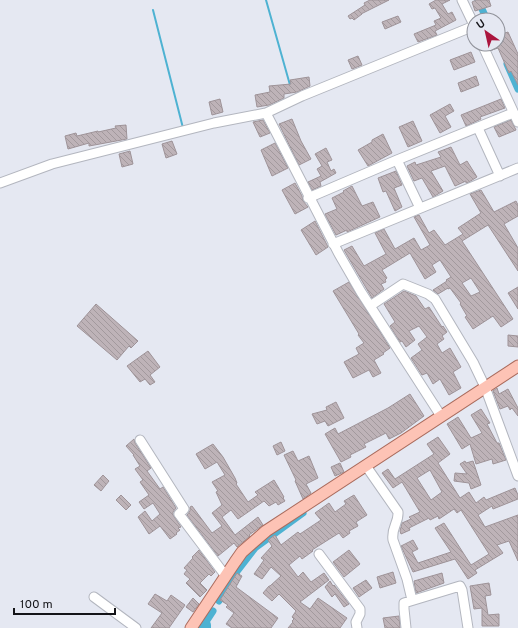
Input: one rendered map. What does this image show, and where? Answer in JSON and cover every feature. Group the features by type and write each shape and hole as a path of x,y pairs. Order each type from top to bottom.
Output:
{"main road":[{"path":"191,628 225,575 242,552 266,530 518,366"}],"street":[{"path":"462,0 468,12"},
{"path":"0,183 52,164 214,123 266,113 302,96 466,29"},
{"path":"308,198 397,160 478,128 516,116 486,52"},
{"path":"266,113 308,198 333,244 370,306 441,416"},
{"path":"478,128 500,176"},
{"path":"397,160 420,208"},
{"path":"333,244 518,168"},
{"path":"370,306 403,284 432,296 438,302 473,362 485,387 518,476"},
{"path":"140,440 184,509 179,514 225,575"},
{"path":"366,466 398,512 397,521 392,534 412,600"},
{"path":"319,554 360,609 360,614 356,622 357,628"},
{"path":"406,628 403,605 408,601 460,586 462,590 468,628"},
{"path":"94,598 136,628"}],"building":[{"path":"370,0 389,0 361,14 354,20 352,18 350,19 348,16"},
{"path":"436,0 450,0 442,4 448,14 452,12 456,20 435,31 437,35 418,42 414,34 436,25 434,21 441,18 435,8 432,9 429,4"},
{"path":"476,0 489,0 491,6 475,11 472,2"},
{"path":"398,16 401,22 385,29 382,22"},
{"path":"508,32 518,54 518,85 511,71 509,73 500,52 506,52 506,33"},
{"path":"471,52 475,62 454,70 450,60"},
{"path":"358,56 362,65 352,69 348,60"},
{"path":"476,76 479,85 461,92 458,83"},
{"path":"309,77 310,86 297,92 284,94 284,98 269,105 257,107 255,95 270,92 269,86 291,84 290,80"},
{"path":"220,99 223,112 212,115 209,102"},
{"path":"501,99 505,108 480,117 481,119 466,126 461,115"},
{"path":"450,104 454,111 445,116 451,127 440,133 430,115"},
{"path":"292,119 301,141 311,159 299,165 279,124"},
{"path":"263,120 270,133 260,137 253,122"},
{"path":"511,120 516,130 499,137 494,127"},
{"path":"413,121 422,141 408,147 399,127"},
{"path":"126,125 127,139 89,146 89,143 68,149 65,136 76,133 77,136 116,128 115,126"},
{"path":"383,134 392,153 368,166 358,150"},
{"path":"172,141 177,154 166,158 162,144"},
{"path":"275,143 288,168 272,176 261,150"},
{"path":"451,147 460,165 467,161 477,177 469,182 466,183 466,181 455,186 445,166 431,171 443,191 433,197 422,178 414,181 407,166 415,162 416,165 441,157 438,152"},
{"path":"326,148 332,160 327,162 331,171 334,169 336,173 320,182 321,186 312,190 308,182 321,176 317,169 322,166 315,154"},
{"path":"130,151 133,164 122,167 119,154"},
{"path":"396,171 402,185 394,188 402,207 395,211 386,191 383,192 378,178"},
{"path":"295,183 303,201 308,207 295,214 282,190"},
{"path":"352,186 362,206 373,202 380,217 347,232 347,230 336,235 325,214 337,209 332,198"},
{"path":"481,190 494,212 516,201 518,205 518,216 504,224 518,248 518,271 488,225 462,241 513,319 501,327 493,316 473,329 465,317 467,316 460,304 461,303 450,288 438,294 433,290 451,277 440,260 432,265 436,272 425,279 410,253 382,270 387,278 385,280 386,282 381,284 384,289 372,298 344,250 352,246 364,266 386,254 375,233 384,229 395,249 414,238 421,250 430,245 414,217 419,215 429,233 434,230 445,245 463,234 458,228 481,213 470,194","holes":["471,278 480,292 471,296 462,283"]},
{"path":"315,221 328,247 316,255 301,230"},
{"path":"349,282 390,348 374,360 381,373 373,377 369,370 353,378 344,362 359,354 356,348 364,343 333,291"},
{"path":"518,287 518,309 508,293"},
{"path":"404,291 416,296 425,309 429,307 447,332 442,336 444,339 437,344 442,353 450,348 461,367 453,372 461,388 449,395 440,379 433,384 427,373 422,375 411,358 422,350 418,344 427,337 419,326 409,331 415,340 406,347 402,341 400,342 390,326 395,322 384,304"},
{"path":"96,304 138,341 131,348 129,346 117,360 77,326"},
{"path":"508,335 518,336 518,347 508,346"},
{"path":"148,351 160,367 150,375 155,382 150,385 145,379 140,382 127,366"},
{"path":"497,388 499,394 508,389 518,408 518,416 512,408 510,410 508,406 500,409 493,391"},
{"path":"410,394 424,416 401,433 389,439 386,433 364,444 366,447 350,455 351,457 341,462 325,434 335,428 338,434 388,408"},
{"path":"336,402 344,418 328,426 325,421 317,424 312,414 327,410 326,407"},
{"path":"481,409 490,423 487,424 497,443 499,443 506,460 493,464 492,459 476,464 470,444 462,449 447,424 458,417 471,438 482,433 471,415"},
{"path":"438,437 450,454 438,463 460,498 469,492 476,503 484,497 486,500 515,488 518,499 493,509 492,506 478,515 485,527 518,515 518,561 509,541 497,545 503,553 475,570 477,573 468,579 455,559 413,572 401,546 413,540 418,549 412,552 418,563 451,552 435,528 444,523 471,565 489,554 461,510 457,513 454,509 439,519 438,516 430,520 429,518 409,528 410,530 401,534 400,531 402,523 411,519 409,517 420,512 402,482 393,488 382,473 388,469 395,479 434,454 427,444","holes":["430,470 442,492 431,500 417,478"]},
{"path":"134,439 151,468 147,471 160,489 163,487 176,508 173,515 181,527 178,528 180,530 176,533 177,534 170,539 160,526 149,534 138,517 145,511 152,521 160,514 153,503 144,509 139,502 149,495 140,482 143,480 135,469 140,466 134,455 126,446"},
{"path":"281,442 285,451 277,455 273,446"},
{"path":"213,444 223,457 235,478 236,484 248,502 258,495 255,492 274,480 285,501 278,505 276,502 269,506 264,501 238,519 231,510 222,517 235,535 258,517 263,525 249,535 250,536 237,547 234,543 218,556 187,515 190,511 190,507 192,506 212,533 222,526 212,513 222,505 216,492 218,491 212,482 225,475 217,462 205,469 196,454"},
{"path":"293,451 298,461 309,456 318,478 306,484 311,493 303,499 284,455"},
{"path":"465,461 466,463 473,461 481,485 471,489 469,483 454,481 455,473 467,474 460,464"},
{"path":"340,463 344,472 335,476 331,467"},
{"path":"103,475 109,481 101,491 94,485"},
{"path":"121,495 131,505 126,510 116,500"},
{"path":"354,495 367,515 356,522 358,526 349,531 350,533 343,538 339,533 312,550 313,551 302,559 300,556 289,565 298,577 303,572 311,582 324,573 329,580 300,602 310,609 318,598 347,618 340,628 288,628 293,622 292,621 294,619 292,617 296,611 279,594 272,601 263,593 281,576 271,567 262,579 254,574 264,560 261,558 272,546 268,540 275,535 281,545 298,532 300,534 321,520 315,513 329,503 335,512 346,504 344,501"},
{"path":"199,550 215,572 211,576 209,574 200,583 207,590 200,597 186,583 190,579 184,574 187,570 184,568"},
{"path":"349,550 360,564 344,577 333,562"},
{"path":"393,572 396,583 380,588 377,577"},
{"path":"237,573 242,576 236,587 278,618 271,628 232,628 226,624 234,613 226,607 228,605 220,600"},
{"path":"442,573 444,583 416,593 414,581"},
{"path":"366,580 372,588 359,597 353,588"},
{"path":"330,581 349,604 344,607 335,594 332,597 325,587"},
{"path":"489,583 491,595 485,596 488,615 499,614 499,626 482,626 482,608 474,609 470,586"},
{"path":"155,594 167,601 171,595 185,605 169,628 151,628 162,613 148,604"},
{"path":"193,598 199,604 193,612 186,607"},
{"path":"399,616 400,628 385,628 383,618"}],"waterway":[{"path":"266,0 290,85"},
{"path":"478,0 483,12"},
{"path":"153,10 183,128"},
{"path":"507,64 518,89"},
{"path":"219,601 238,570 255,548 303,513"},
{"path":"202,628 213,611"}]}
